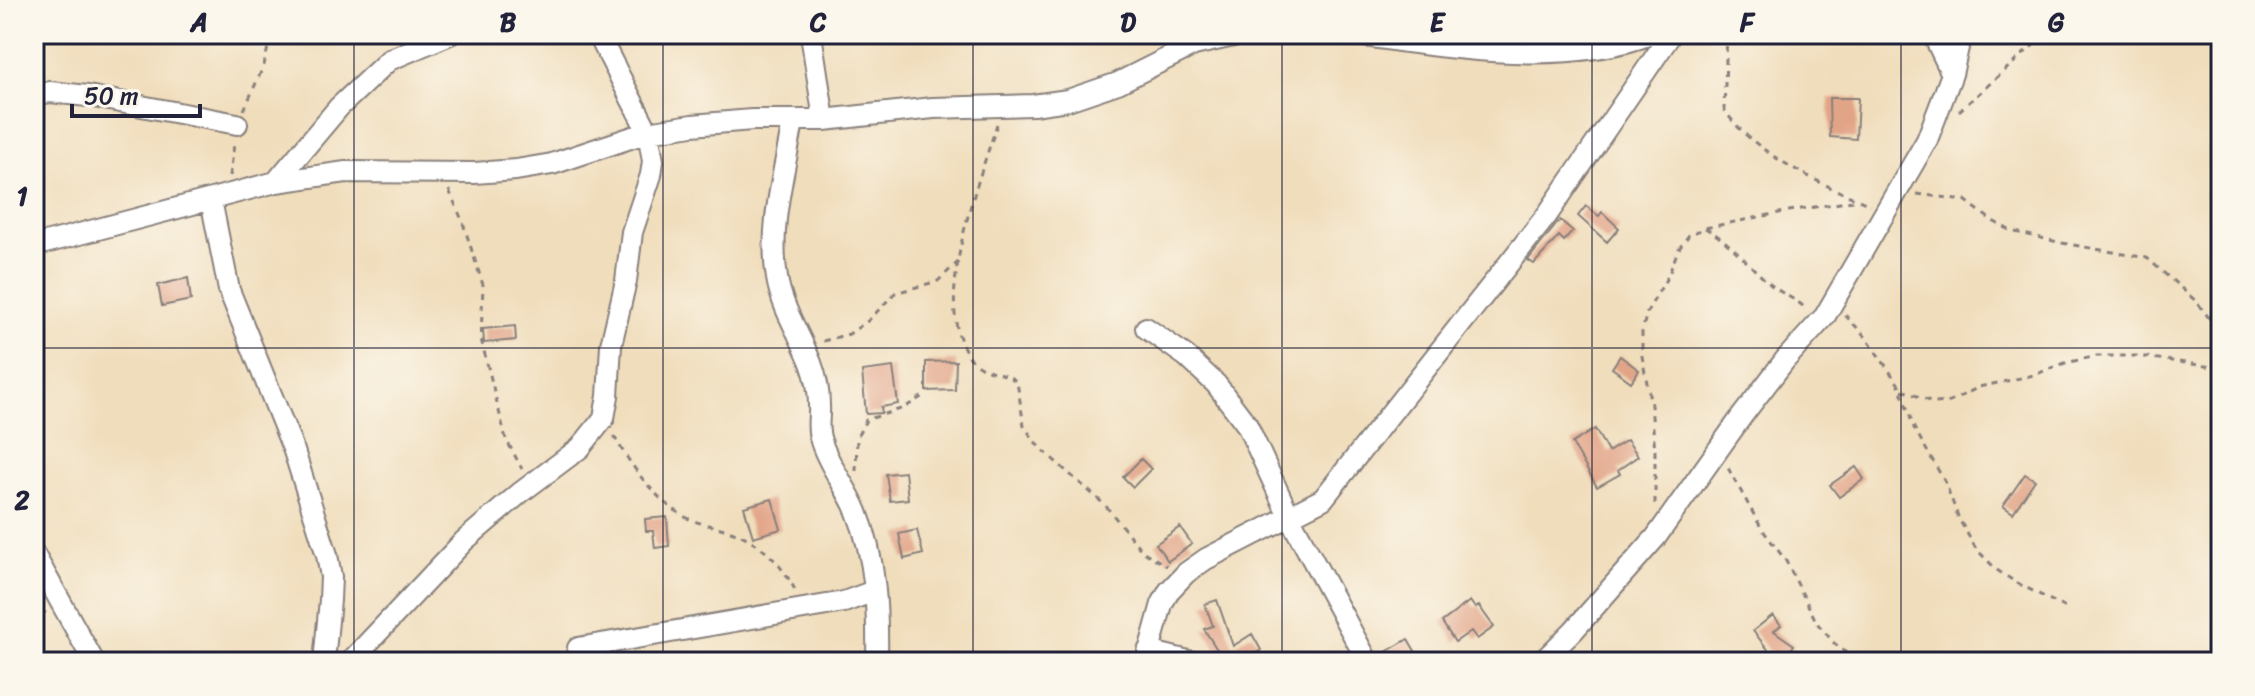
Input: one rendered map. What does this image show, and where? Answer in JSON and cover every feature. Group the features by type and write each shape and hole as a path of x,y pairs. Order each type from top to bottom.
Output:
{"street":[{"path":"276,182 339,107 389,60 450,34"},
{"path":"350,662 464,541 580,448 599,427 606,410 613,330 626,281 634,221 651,175 652,147 648,132 598,34"},
{"path":"811,34 824,120"},
{"path":"34,246 276,182 346,172 502,171 552,164 648,132 727,121 824,120 933,108 1033,105 1081,96 1118,83 1194,45 1242,34"},
{"path":"1350,34 1423,46 1528,51 1608,45 1651,34"},
{"path":"1192,662 1147,657 1162,604 1186,573 1206,559 1323,499 1547,215 1671,34"},
{"path":"1933,34 1952,74"},
{"path":"1544,661 1656,537 1785,360 1816,327 1927,140 1952,74 1961,34"},
{"path":"34,95 50,92 88,96 237,124"},
{"path":"793,121 776,221 775,262 782,297 804,346 817,388 820,440 857,511 872,562 877,662"},
{"path":"211,200 229,290 294,451 327,555 331,589 324,662"},
{"path":"1146,328 1186,356 1231,401 1247,425 1290,518 1368,662"},
{"path":"34,554 94,662"},
{"path":"578,648 844,602 874,591"}],"path":[{"path":"1727,34 1724,109 1729,118 1779,159 1886,212"},
{"path":"1950,119 2046,34"},
{"path":"1002,106 958,262 953,308 964,349 975,364 1017,382 1024,426 1039,447 1105,505 1142,551 1163,565 1186,573"},
{"path":"441,172 462,220 483,285 481,339 506,439 513,456 533,483"},
{"path":"1897,193 1965,200 2011,231 2147,258 2197,302 2221,334"},
{"path":"1656,537 1655,451 1642,356 1642,332 1647,312 1669,274 1678,250 1689,235 1705,228 1859,200"},
{"path":"1705,228 1735,247 1770,284 1800,302 1816,327"},
{"path":"804,346 849,334 869,320 895,293 938,281 958,262"},
{"path":"1833,301 1865,336 1902,390 1914,428 1945,482 1966,534 1976,549 1997,570 2017,583 2070,610"},
{"path":"1902,390 1935,403 1950,402 1979,387 2097,356 2139,356 2212,367 2221,364"},
{"path":"856,477 857,437 866,420 904,408 923,396"},
{"path":"606,410 626,458 665,502 685,517 750,540 781,567 805,609"},
{"path":"1716,453 1747,498 1762,529 1786,561 1817,623 1834,643 1858,662"},
{"path":"1034,662 1147,657"}],"building":[{"path":"1829,98 1858,98 1856,139 1830,137"},
{"path":"1586,206 1599,216 1602,212 1619,228 1607,242 1578,216"},
{"path":"1560,220 1573,231 1564,241 1559,236 1534,264 1528,260"},
{"path":"188,278 191,300 162,306 158,285"},
{"path":"515,326 516,340 484,343 483,329"},
{"path":"1620,356 1639,370 1631,382 1612,368"},
{"path":"956,361 955,390 926,391 926,362"},
{"path":"893,367 898,404 881,407 882,413 866,414 862,371"},
{"path":"1595,429 1608,452 1627,440 1638,456 1618,470 1620,474 1597,487 1572,443"},
{"path":"1141,459 1151,469 1133,487 1123,477"},
{"path":"1856,467 1864,479 1839,497 1830,485"},
{"path":"905,472 908,499 890,501 886,474"},
{"path":"2025,474 2035,480 2013,513 2003,506"},
{"path":"772,499 781,529 753,537 744,507"},
{"path":"667,517 669,546 655,548 653,531 646,531 645,519"},
{"path":"1180,527 1192,544 1168,561 1156,544"},
{"path":"917,530 923,554 904,559 899,534"},
{"path":"1217,600 1233,646 1252,634 1261,650 1242,662 1225,662 1204,629 1213,626 1205,604"},
{"path":"1470,601 1475,608 1479,606 1494,627 1477,639 1471,631 1455,642 1442,622"},
{"path":"1773,615 1781,625 1774,631 1794,645 1783,662 1778,662 1753,631"},
{"path":"1408,639 1415,651 1398,662 1392,662 1386,652"}]}
